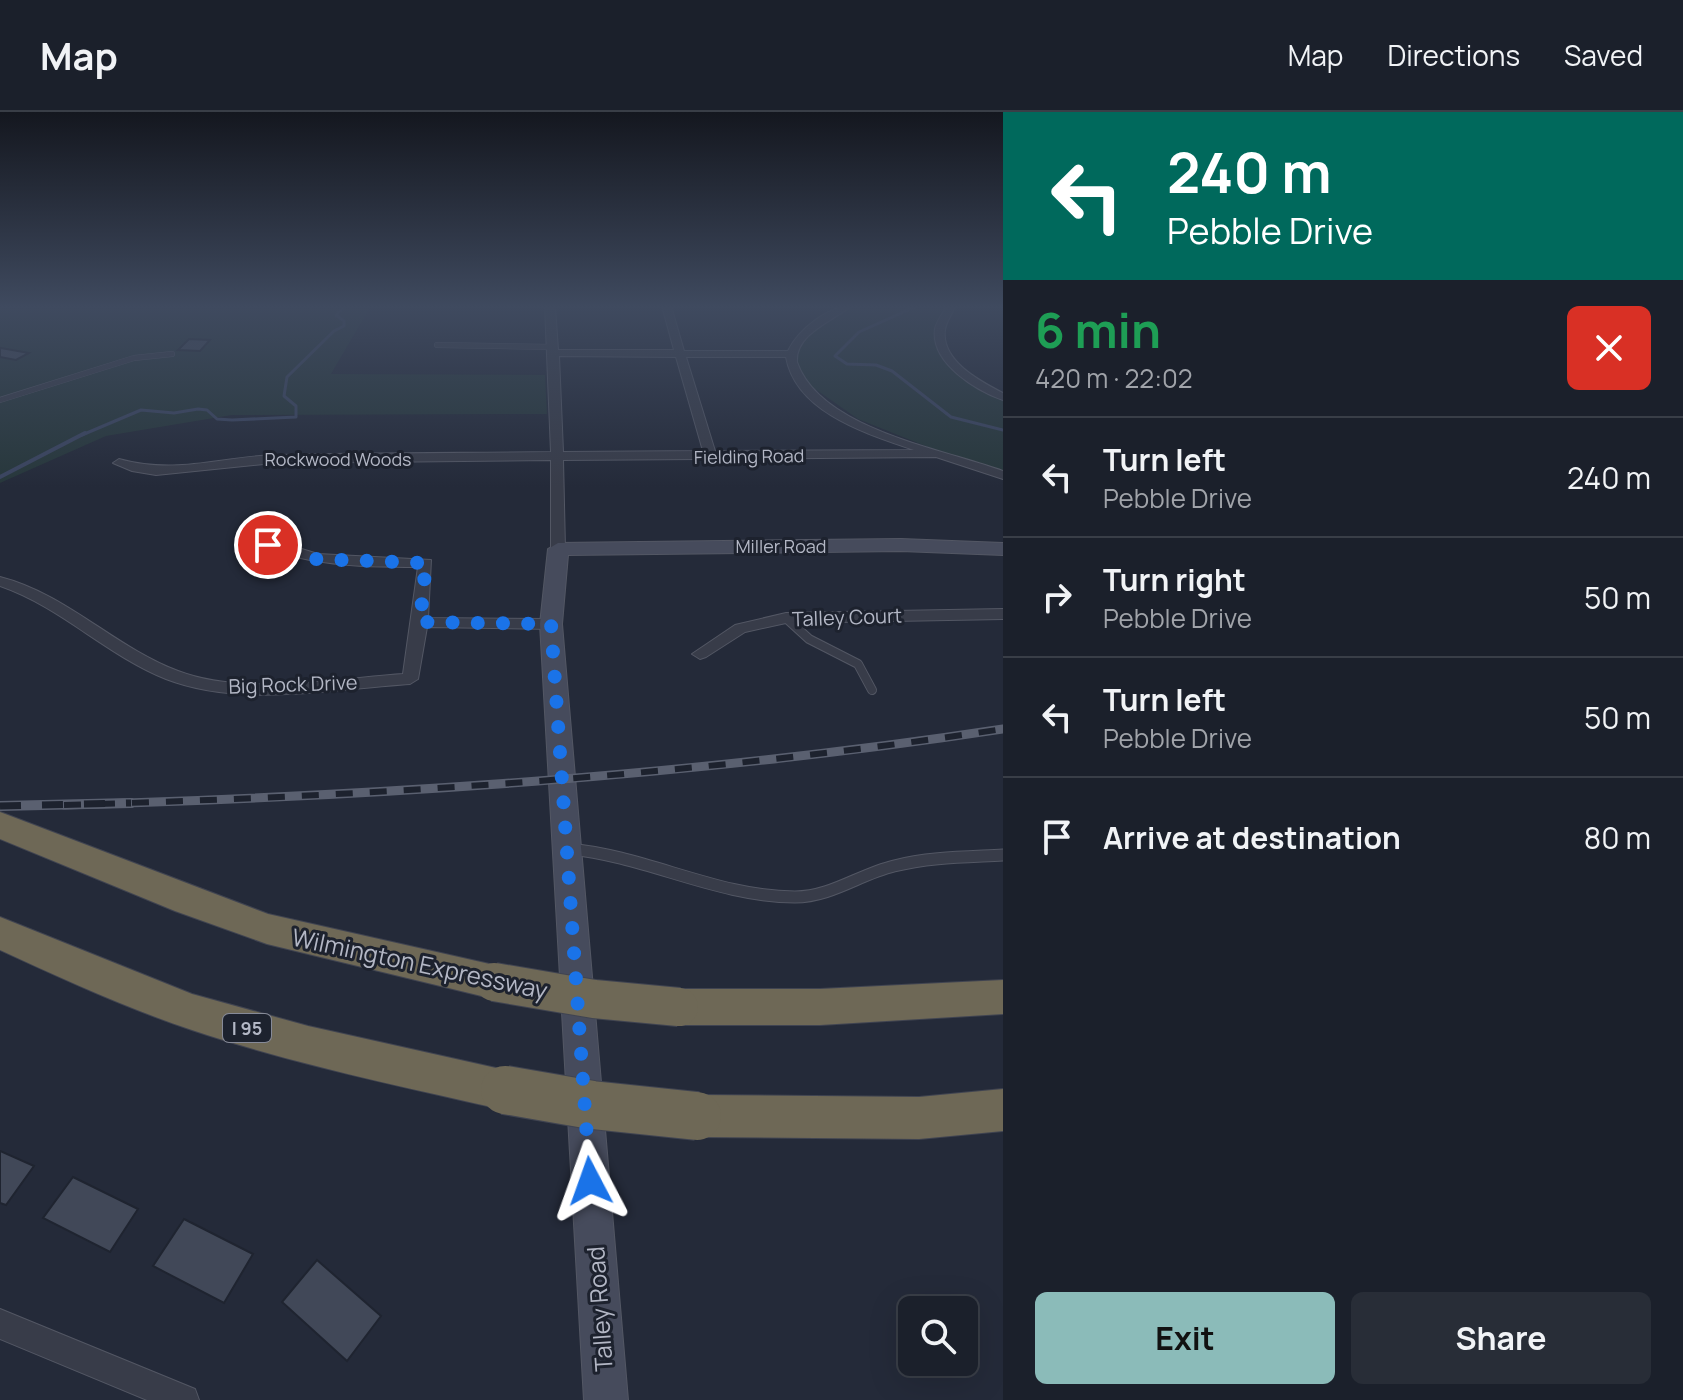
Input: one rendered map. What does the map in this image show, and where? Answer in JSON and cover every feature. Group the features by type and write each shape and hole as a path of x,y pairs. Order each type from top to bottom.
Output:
{"highway":[{"name":"Wilmington Expressway","path":"0,825 71,856 267,929 395,962 494,982 594,999 679,1007 820,1007 1003,997"},
{"name":"I 95","path":"0,933 136,992 191,1011 310,1045 505,1090 592,1105 697,1116 919,1118 1003,1110"}],"street":[{"path":"554,366 559,458 558,549"},
{"path":"683,366 710,456"},
{"path":"795,366 800,382 833,411 867,428 1003,475"},
{"path":"958,366 968,377 1003,397"},
{"name":"Fielding Road","path":"559,458 939,453"},
{"name":"Rockwood Woods","path":"119,463 138,470 159,471 271,459 559,458"},
{"path":"256,539 282,551 315,559 426,563 420,622 551,624"},
{"name":"Miller Road","path":"558,549 901,545 1003,549"},
{"name":"Talley Road","path":"558,549 551,624 606,1400"},
{"name":"Big Rock Drive","path":"0,581 25,590 171,674 203,685 226,687 410,679 420,622"},
{"name":"Talley Court","path":"700,654 717,640 740,628 786,618 1003,614"},
{"path":"0,1324 184,1400"}],"lane":[{"path":"0,400 108,366"},
{"path":"786,618 809,639 858,664 872,690"},
{"path":"565,849 626,855 742,890 792,897 814,896 880,870 910,862 1003,855"}],"shaded area":[{"path":"0,366 336,366 331,374 545,375 547,414 232,415 106,436 0,483"},
{"path":"795,366 959,366 1003,397 1003,477 858,419 798,377"}],"building":[{"path":"0,1151 34,1166 6,1205 0,1203"},
{"path":"73,1177 138,1209 110,1252 43,1218"},
{"path":"184,1219 253,1254 224,1303 153,1266"},
{"path":"317,1260 381,1316 347,1361 282,1302"}],"waterway":[{"path":"82,435 141,410 174,413 198,409 207,410 217,419 232,420 296,417 296,406 284,396 287,377 298,366"},
{"path":"879,366 892,371 951,417 1003,430"},
{"path":"0,477 85,433"}],"railway":[{"path":"106,804 300,796 535,781 770,759 1003,729"},
{"path":"106,804 131,803"},
{"path":"0,806 106,804"},
{"path":"64,805 106,804"}],"route":[{"path":"268,545 315,559 426,563 420,622 551,624 590,1181"}]}
